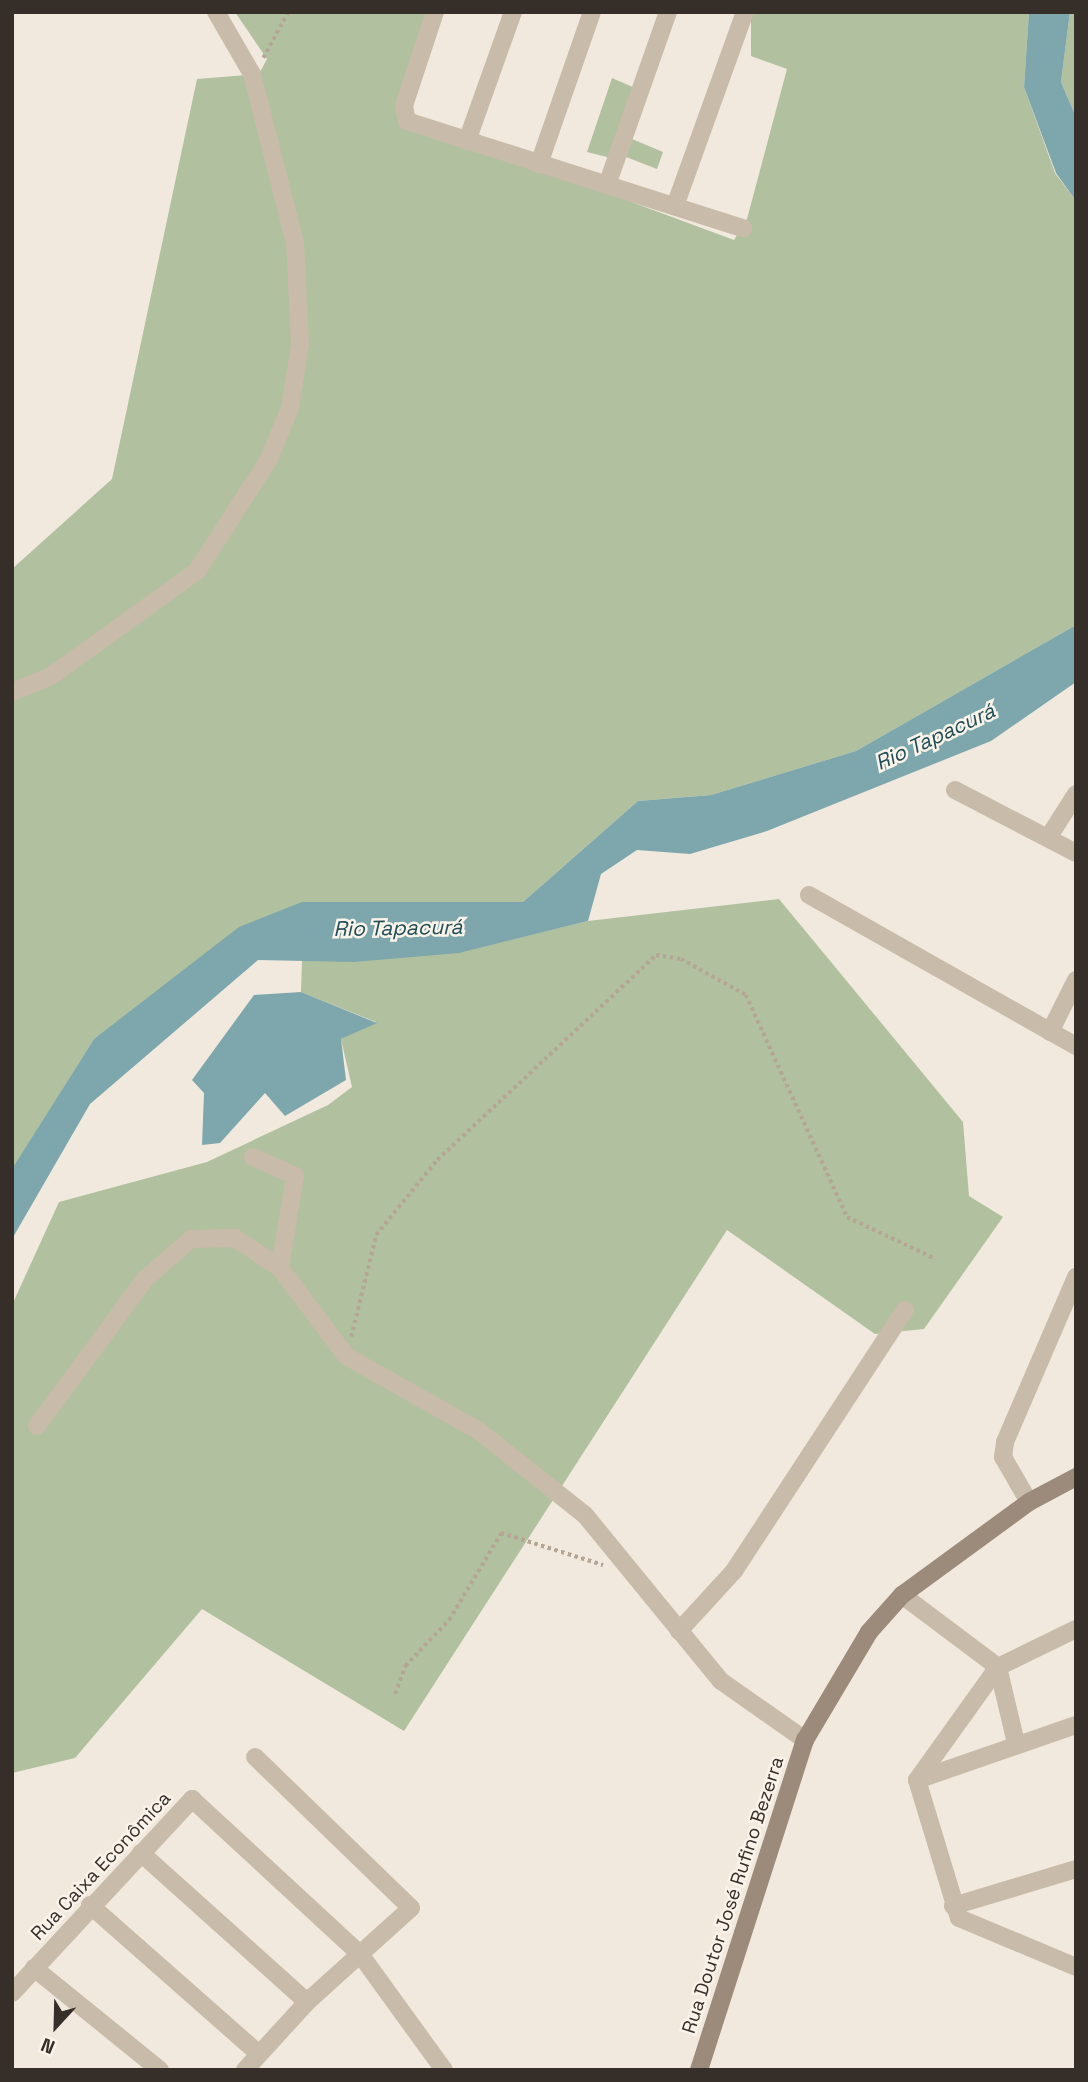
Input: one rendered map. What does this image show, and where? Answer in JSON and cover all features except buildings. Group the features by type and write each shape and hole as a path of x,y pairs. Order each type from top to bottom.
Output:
{"main road":[{"name":"Rua Doutor José Rufino Bezerra","path":"699,2070 805,1740 869,1632 902,1595 1029,1502 1076,1477"}],"street":[{"path":"12,692 51,676 197,571 268,461 290,408 300,344 295,243 252,74 216,12"},
{"path":"435,12 404,106 412,124 743,228"},
{"path":"467,141 513,12"},
{"path":"539,164 592,12"},
{"path":"607,185 668,12"},
{"path":"675,206 745,12"},
{"path":"955,790 1076,853"},
{"path":"1048,838 1076,794"},
{"path":"809,895 1076,1046"},
{"path":"1050,1032 1076,980"},
{"path":"253,1157 295,1176 280,1268"},
{"path":"37,1426 145,1279 191,1239 235,1238 280,1268 346,1356 479,1431 585,1515 721,1681 805,1740"},
{"path":"1029,1502 1003,1457 1005,1442 1076,1277"},
{"path":"679,1630 734,1570 905,1310"},
{"path":"902,1595 998,1667 1016,1743"},
{"path":"917,1780 998,1667 1076,1629"},
{"path":"917,1780 1016,1743 1076,1725"},
{"path":"245,2070 307,2002 411,1908 255,1757"},
{"path":"917,1780 953,1906 966,1924 1076,1967"},
{"name":"Rua Caixa Econômica","path":"12,1993 90,1905 192,1799 360,1954"},
{"path":"141,1853 307,2002"},
{"path":"953,1906 1076,1869"},
{"path":"90,1905 260,2054"},
{"path":"360,1954 444,2070"},
{"path":"34,1968 160,2070"}],"path":[{"path":"252,74 288,12"},
{"path":"346,1356 376,1235 437,1160 656,956 681,959 746,995 847,1217 936,1259"},
{"path":"395,1694 405,1666 449,1620 501,1532 630,1573"}],"green space":[{"path":"235,12 429,12 397,115 734,240 747,219 787,69 751,56 751,12 1029,12 1024,87 1055,173 1076,201 1076,625 856,751 711,795 638,801 523,902 302,902 94,1039 12,1170 12,569 112,479 197,79 259,74 267,59"},
{"path":"1070,12 1076,12 1076,117 1061,82"},
{"path":"612,78 635,88 611,158 587,152"},
{"path":"632,139 663,152 657,169 626,157"},
{"path":"779,899 963,1122 969,1196 1003,1217 924,1329 875,1334 727,1230 404,1731 202,1609 75,1758 12,1773 12,1305 59,1202 207,1162 328,1105 352,1087 341,1039 376,1022 301,992 302,960 464,951 588,921"}],"water":[{"path":"1029,12 1070,12 1061,82 1076,117 1076,201 1056,173 1024,87"},
{"name":"Rio Tapacurá","path":"1076,625 1076,682 991,741 767,831 690,854 637,850 601,874 588,921 459,953 354,962 258,960 90,1104 12,1239 12,1169 94,1039 239,927 302,902 523,902 638,801 711,795 856,751"},
{"path":"301,992 377,1023 341,1039 346,1080 285,1116 265,1093 220,1143 202,1145 204,1093 192,1080 254,995"}]}
